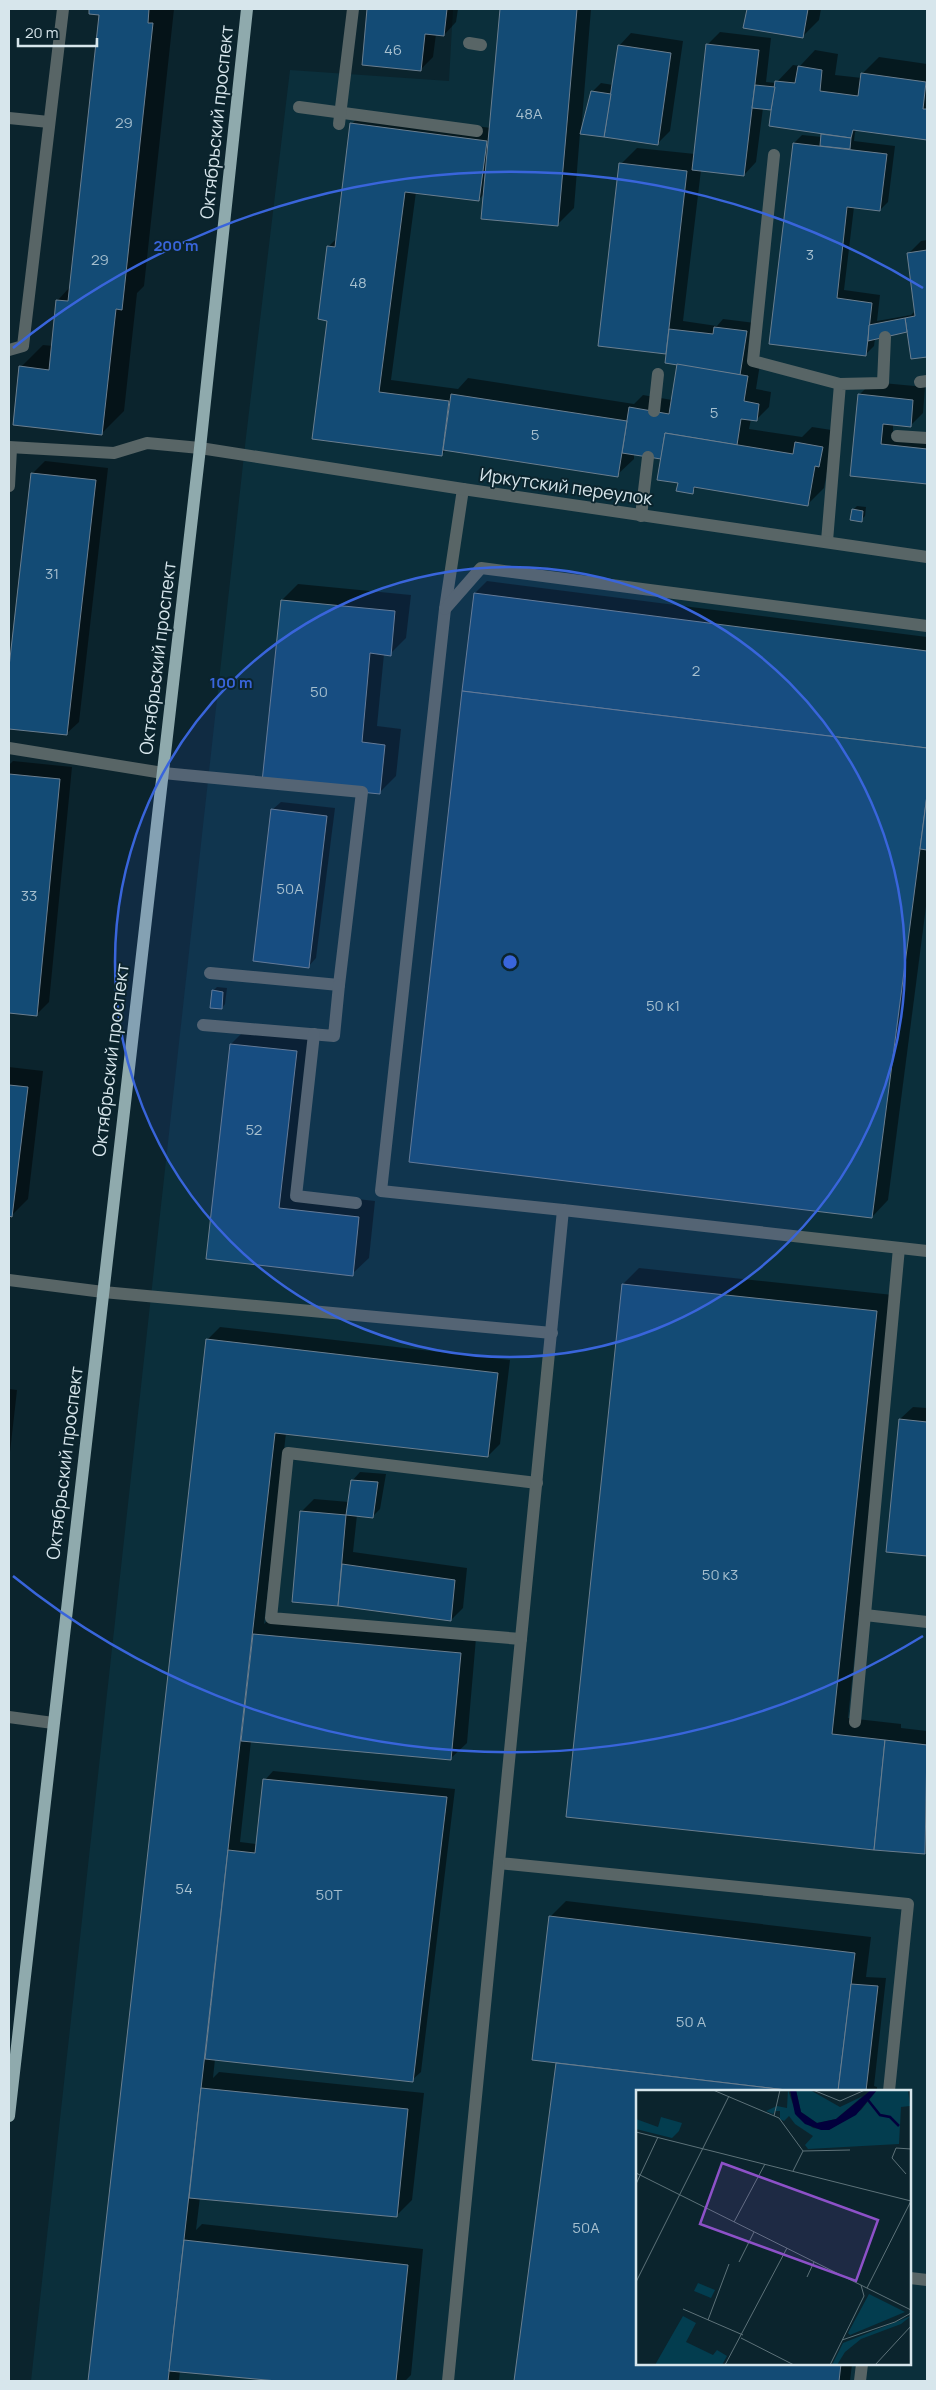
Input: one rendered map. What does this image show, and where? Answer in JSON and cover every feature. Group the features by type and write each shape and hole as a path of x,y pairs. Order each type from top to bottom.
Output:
{"main road":[{"name":"Октябрьский проспект","path":"9,2116 200,448 246,9"}],"street":[{"path":"9,350 23,346 63,9"},
{"path":"340,118 353,9"},
{"path":"299,107 340,118 477,131"},
{"path":"9,118 50,122"},
{"path":"774,155 753,361 840,384 884,383 885,337"},
{"path":"654,411 658,374"},
{"path":"827,541 840,384"},
{"path":"897,436 927,438"},
{"name":"Иркутский переулок","path":"10,448 114,453 147,443 200,448 641,516 927,556"},
{"path":"9,486 10,448"},
{"path":"641,516 648,457"},
{"path":"463,489 446,609 381,1191 927,1251"},
{"path":"446,609 481,568 927,626"},
{"path":"9,748 163,773 362,792 334,1036 203,1025"},
{"path":"210,973 339,985"},
{"path":"314,1034 296,1196 356,1203"},
{"path":"448,2381 564,1210"},
{"path":"855,1722 899,1248"},
{"path":"9,1280 103,1292 552,1333"},
{"path":"521,1639 271,1618 288,1453 537,1483"},
{"path":"865,1615 927,1622"},
{"path":"9,1717 53,1723"},
{"path":"499,1862 908,1904 890,2090"},
{"path":"911,2278 927,2280"},
{"path":"860,2381 862,2365"}],"shaded area":[{"path":"453,9 927,9 927,2381 31,2381 246,437 290,70 449,81"}],"building":[{"path":"89,9 149,9 148,23 153,23 122,310 116,309 102,435 13,425 19,366 49,370 56,300 68,301 99,15 89,14"},
{"path":"367,9 447,9 444,36 425,34 421,71 362,65"},
{"path":"500,9 577,9 558,226 481,219"},
{"path":"747,9 808,9 803,38 743,28"},
{"path":"706,44 759,50 744,176 692,170"},
{"path":"618,45 671,53 658,145 604,137"},
{"path":"798,66 822,70 820,91 858,96 861,73 926,82 923,109 927,109 927,140 853,130 851,138 769,126 775,81 795,83"},
{"path":"755,85 775,87 771,110 752,108"},
{"path":"591,91 611,94 604,137 580,134"},
{"path":"350,123 487,141 479,201 405,192 379,392 449,401 442,456 312,439 327,321 318,319 327,246 335,247"},
{"path":"821,134 851,138 850,149 820,146"},
{"path":"793,143 887,154 880,211 847,207 837,298 872,303 866,356 769,344"},
{"path":"619,163 687,171 666,354 598,346"},
{"path":"927,250 927,357 911,359 905,318 915,316 907,253"},
{"path":"905,318 907,332 868,341 869,325"},
{"path":"714,327 747,331 740,375 665,363 669,329 713,334"},
{"path":"677,364 748,376 744,401 759,404 757,421 741,419 737,445 665,433 661,459 622,453 629,407 669,414"},
{"path":"451,394 627,421 618,477 443,450"},
{"path":"858,394 913,400 911,427 883,424 881,444 927,449 927,484 850,476"},
{"path":"665,433 793,454 795,442 823,447 819,467 815,466 808,506 694,487 693,494 676,491 678,483 657,480"},
{"path":"31,473 96,480 67,735 9,729 9,667"},
{"path":"852,509 863,511 862,522 850,520"},
{"path":"474,593 927,651 927,748 462,691"},
{"path":"281,600 395,611 391,656 370,653 362,742 385,745 380,794 262,782"},
{"path":"462,691 927,748 927,795 872,1218 409,1162"},
{"path":"9,774 60,779 37,1016 9,1013"},
{"path":"927,795 927,850 920,849"},
{"path":"271,809 327,816 309,968 253,961"},
{"path":"212,990 223,992 222,1009 210,1008"},
{"path":"230,1044 297,1051 279,1208 359,1217 353,1276 206,1259"},
{"path":"9,1085 28,1087 12,1217 9,1216"},
{"path":"622,1284 877,1311 832,1734 885,1740 874,1850 566,1817"},
{"path":"206,1339 498,1373 488,1457 275,1433 168,2381 88,2381"},
{"path":"899,1419 927,1422 927,1556 886,1552"},
{"path":"351,1480 378,1482 373,1518 346,1515"},
{"path":"300,1511 346,1515 338,1606 292,1602"},
{"path":"342,1564 455,1580 451,1621 338,1606"},
{"path":"253,1634 461,1653 451,1760 241,1741"},
{"path":"885,1740 927,1745 925,1854 874,1850"},
{"path":"263,1779 447,1797 413,2082 205,2059 228,1850 255,1853"},
{"path":"549,1916 855,1953 838,2090 787,2090 532,2060"},
{"path":"851,1984 878,1986 866,2090 838,2090"},
{"path":"556,2063 786,2090 636,2090 636,2365 841,2365 839,2381 514,2381"},
{"path":"201,2088 408,2109 397,2217 189,2198"},
{"path":"184,2240 408,2265 396,2381 277,2381 169,2371"}]}
